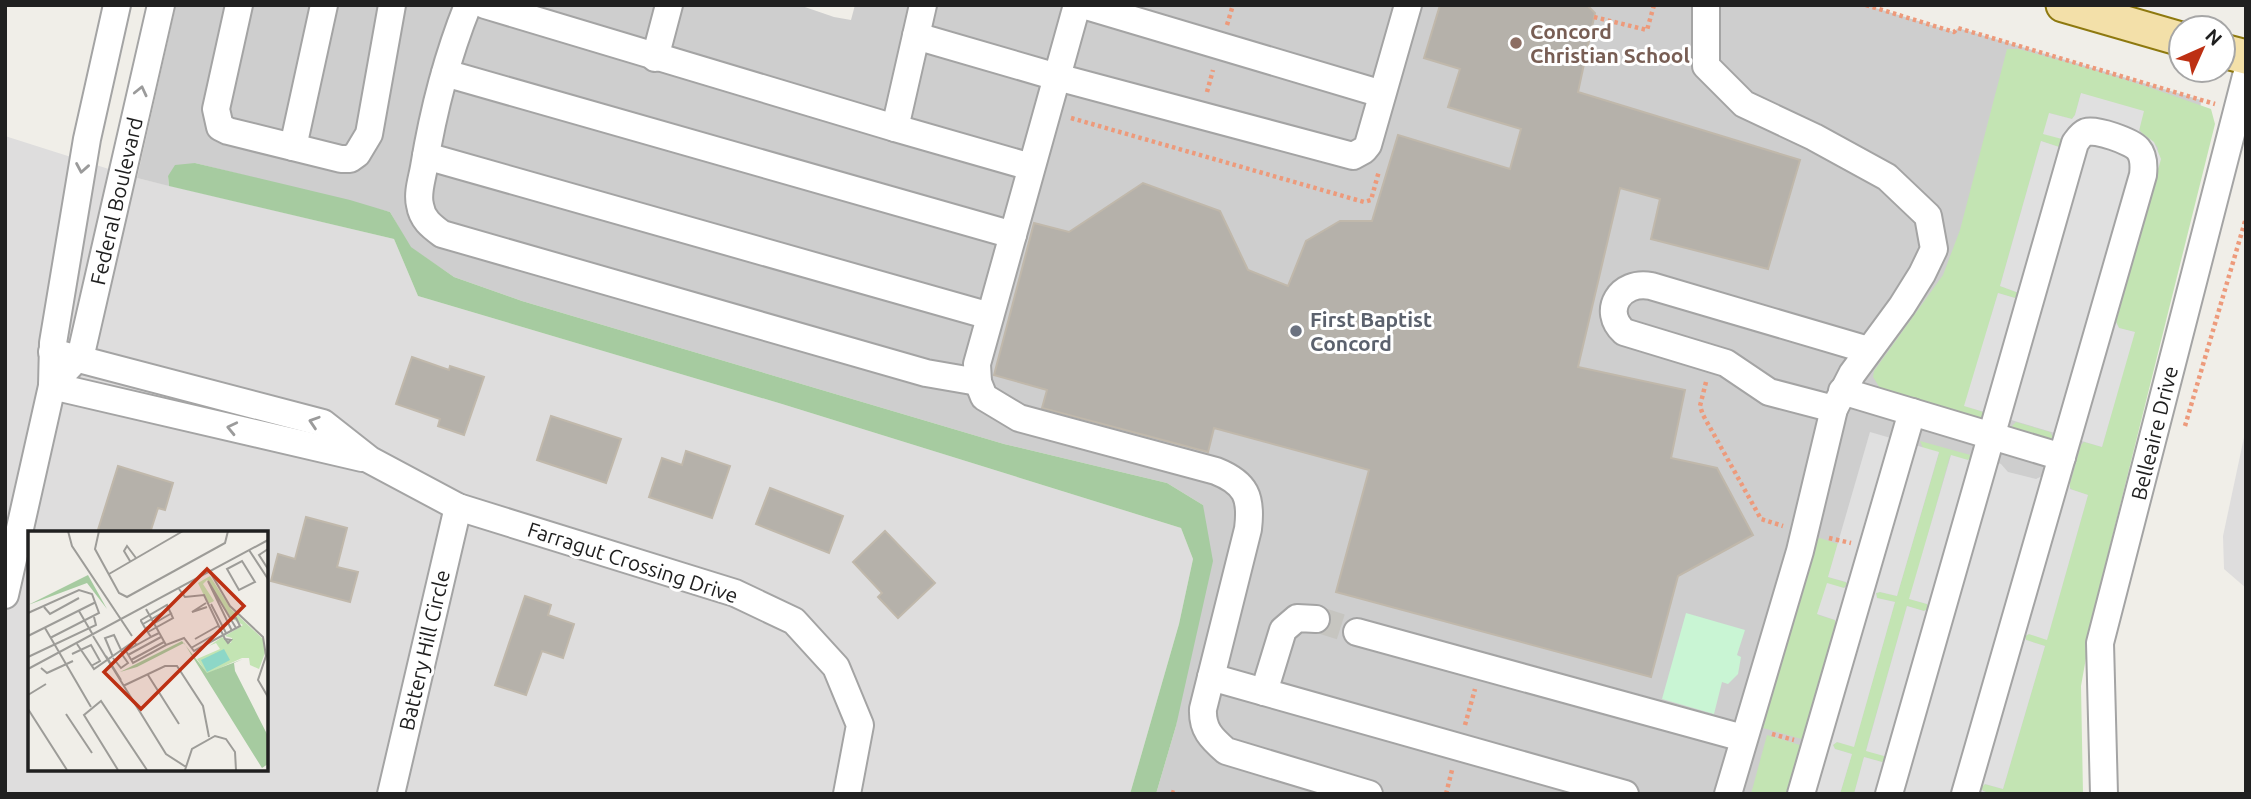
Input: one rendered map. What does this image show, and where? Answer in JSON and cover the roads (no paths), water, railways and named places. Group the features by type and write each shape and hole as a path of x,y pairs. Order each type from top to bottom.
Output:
{"main road":[{"path":"2063,5 2167,35"}],"street":[{"name":"Federal Boulevard","path":"5,595 52,386 64,355 87,138 117,5"},
{"name":"Federal Boulevard","path":"64,355 80,354 161,5"},
{"path":"239,5 216,109 220,127 341,159 350,159 363,146 369,134 393,5"},
{"path":"293,147 324,5"},
{"path":"468,5 450,49 419,198 420,209 432,227 442,234 926,373 978,382"},
{"path":"485,5 655,58 1031,167"},
{"path":"655,58 669,5"},
{"path":"895,128 923,5"},
{"path":"1077,5 976,364 978,382 984,397 1019,418 1234,478 1244,489 1249,501 1248,529 1203,709 1202,725 1212,739 1226,751 1369,794"},
{"path":"1083,5 1382,94"},
{"path":"1706,5 1706,66 1745,104 1814,137 1887,177 1928,216 1934,249 1902,306 1868,350 1838,400 1804,531 1728,794"},
{"path":"916,36 1353,156 1368,145 1382,94 1400,7"},
{"path":"444,73 1013,234"},
{"name":"Belleaire Drive","path":"2104,794 2100,643 2246,76"},
{"path":"1889,794 2075,143 2080,135 2095,131 2131,142 2142,157 2143,175 1965,794"},
{"path":"426,156 990,316"},
{"path":"1868,350 1639,284 1629,286 1619,298 1614,318 1617,326 1624,332 1726,363 1769,392 1912,412 2062,457"},
{"name":"Farragut Crossing Drive","path":"64,355 323,423 370,460 458,507 735,593 793,621 836,667 860,725 847,794"},
{"path":"171,413 178,385"},
{"name":"Farragut Crossing Drive","path":"52,386 370,460"},
{"path":"1801,794 1912,412"},
{"name":"Battery Hill Circle","path":"391,794 458,507"},
{"path":"1264,692 1283,630 1297,618 1315,620"},
{"path":"1357,632 1743,738"},
{"path":"1211,677 1625,794"}],"tunnel":[{"path":"1316,619 1357,632"}],"place":[{"name":"Concord Christian School","path":"1516,43"},
{"name":"First Baptist Concord","path":"1296,331"}]}
